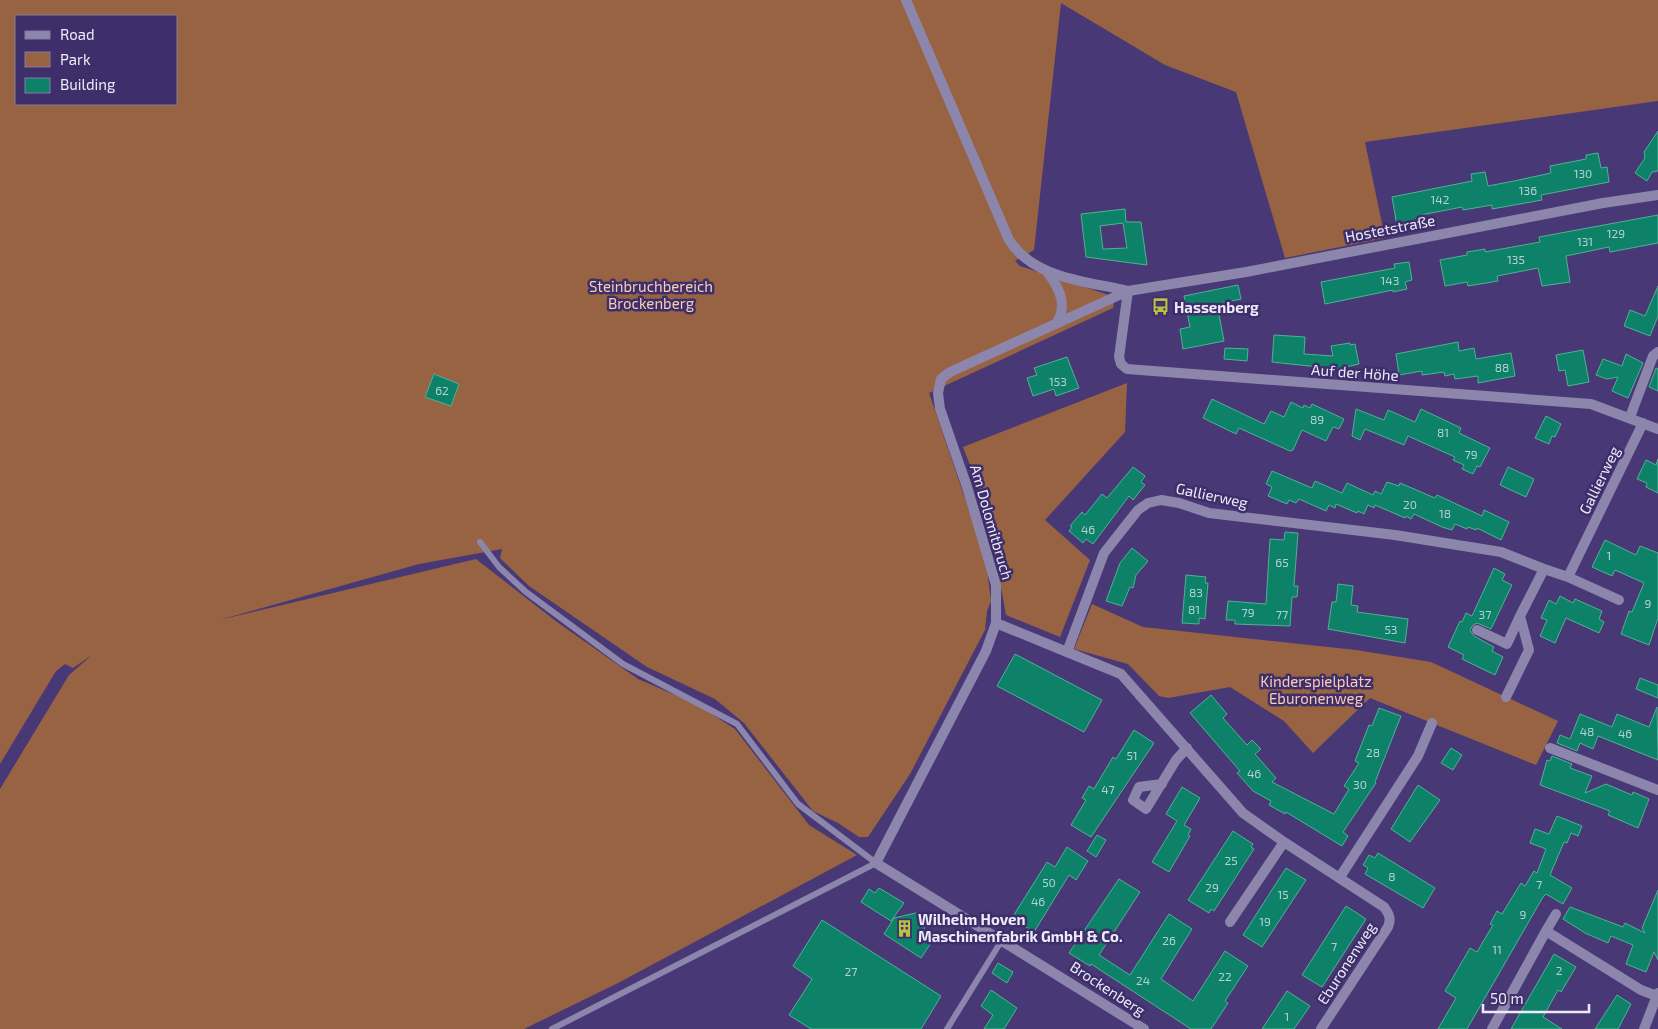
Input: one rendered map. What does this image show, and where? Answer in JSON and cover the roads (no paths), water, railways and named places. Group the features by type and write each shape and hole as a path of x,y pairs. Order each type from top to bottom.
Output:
{"street":[{"path":"906,0 1009,240 1018,254 1048,273 1058,287 1064,308 1056,324"},
{"name":"Hostetstraße","path":"998,351 1128,291 1237,274 1603,203 1658,195"},
{"name":"Hostetstraße","path":"1048,273 1128,291"},
{"name":"Auf der Höhe","path":"1128,291 1119,357 1121,364 1127,369 1591,404 1658,429"},
{"name":"Am Dolomitbruch","path":"876,863 986,651 996,624 998,602 991,563 940,409 938,393 941,379 950,372 998,351"},
{"path":"1630,417 1653,356 1658,352"},
{"name":"Gallierweg","path":"1568,577 1643,423"},
{"name":"Gallierweg","path":"1067,652 1104,553 1138,510 1148,503 1161,500 1179,503 1209,513 1395,535 1501,552 1568,577 1619,600"},
{"path":"1477,630 1507,644 1544,568"},
{"path":"1506,696 1529,650 1520,616"},
{"path":"996,624 1067,652"},
{"name":"Eburonenweg","path":"1067,652 1121,674 1243,813 1384,907 1390,914 1390,921 1321,1029"},
{"path":"1340,877 1418,756 1432,723"},
{"path":"1162,784 1176,760 1186,748"},
{"path":"1550,748 1658,790"},
{"path":"1230,922 1284,842"},
{"name":"Brockenberg","path":"876,863 1144,1029"},
{"path":"1492,1029 1556,914"},
{"path":"1546,931 1641,990 1657,994 1644,1029"}],"lane":[{"path":"480,542 499,567 526,592 624,664 737,724 798,804 876,863 552,1029"},
{"path":"947,1029 1002,940"}],"place":[{"name":"Hassenberg","path":"1160,307"},
{"name":"Wilhelm Hoven Maschinenfabrik GmbH & Co.","path":"904,928"}],"park label":[{"name":"Steinbruchbereich Brockenberg","path":"651,294"},
{"name":"Kinderspielplatz Eburonenweg","path":"1316,690"}]}
